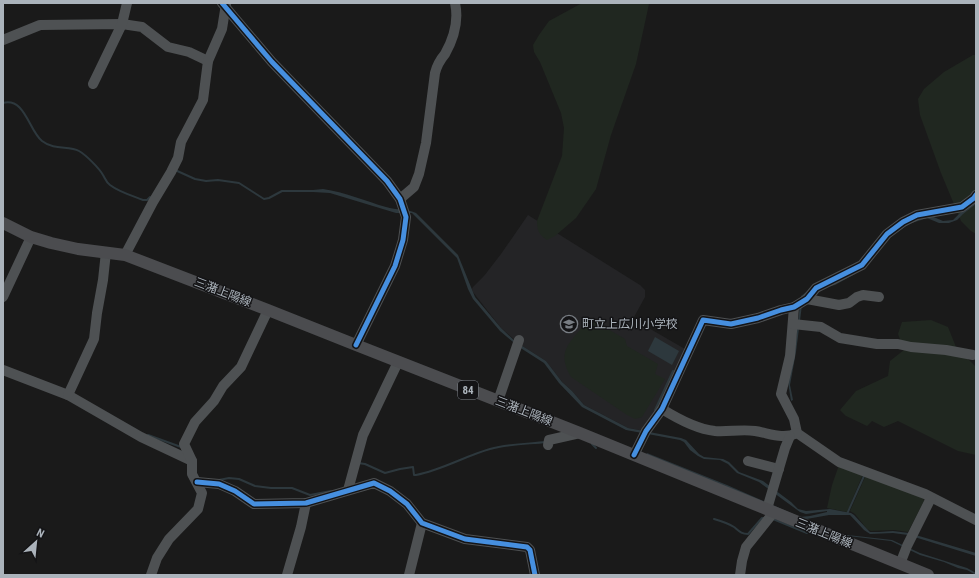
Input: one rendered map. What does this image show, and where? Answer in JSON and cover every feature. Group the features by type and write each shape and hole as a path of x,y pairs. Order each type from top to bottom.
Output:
{"main road":[{"name":"三潴上陽線","path":"3,223 31,237 78,249 126,255 498,402 770,506 928,575"}],"street":[{"path":"93,84 122,24 127,3"},
{"path":"400,199 414,187 419,174 426,143 435,73 437,65 453,38 456,24 455,3"},
{"path":"224,4 272,62 378,170 400,199 406,217 404,240 395,266 356,346"},
{"path":"126,255 153,202 178,158 181,142 203,100 208,61 222,29 224,4"},
{"path":"3,40 40,25 122,24 142,27 168,47 189,52 208,61"},
{"path":"634,455 646,431 662,409 703,320 731,324 758,318 804,300 816,288 862,265 887,234 903,222 917,215 962,207 976,195"},
{"path":"3,297 31,237"},
{"path":"68,396 94,340 96,314 103,280 106,252"},
{"path":"804,300 839,305 849,303 857,296 863,295 879,297"},
{"path":"740,575 746,547 770,506 785,448 794,434 794,419 781,394 804,300"},
{"path":"151,575 158,558 169,539 198,509 202,493 192,474 192,461 184,444 196,422 214,401 223,386 242,367 268,310"},
{"path":"797,324 821,327 840,338 877,344 898,344 911,347 946,350 973,355"},
{"path":"498,402 519,340"},
{"path":"348,490 362,435 398,362"},
{"path":"3,370 68,396 141,437 192,461"},
{"path":"662,409 682,422 714,430 754,431 778,436 794,434 839,462 925,494 976,520"},
{"path":"549,443 580,433"},
{"path":"748,461 779,469"},
{"path":"197,482 219,484 235,491 254,504 306,503 374,483 390,491 407,504 422,523 465,539 527,547 530,550 535,575"},
{"path":"900,564 907,546 931,498"},
{"path":"287,575 301,527 306,503"},
{"path":"409,575 422,523"}],"shaded area":[{"path":"582,3 649,4 636,64 611,135 596,189 576,218 555,236 547,240 539,232 537,221 562,156 564,128 561,113 540,62 534,52 533,45 549,21"},
{"path":"973,55 976,55 976,234 961,221 941,173 920,115 918,99 924,89 944,72"},
{"path":"323,189 347,194 386,207 416,213 458,255 475,297 501,328 516,342 546,361 562,382 584,405 628,428 686,440 699,454 704,457 723,459 729,462 739,472 763,481 798,509 806,511 830,509 851,513 870,532 893,531 909,533 976,553 976,556 908,535 893,533 870,534 864,530 850,515 829,515 801,520 646,455 647,453 727,485 800,517 827,512 806,514 800,512 759,482 737,473 728,464 720,460 704,459 698,456 680,440 626,430 582,407 559,383 544,363 519,347 500,331 473,299 457,258 412,213 396,213 330,193 313,192 313,190"},
{"path":"976,201 976,204 957,220 949,223 939,223 927,218 909,224 890,237 871,261 855,274 835,285 810,291 803,297 790,385 793,400 791,401 788,382 794,355 801,296 809,290 833,283 862,266 889,235 911,220 929,215 943,221 953,220 964,209"},
{"name":"町立上広川小学校","path":"528,215 640,285 645,290 645,297 633,319 685,349 662,401 644,431 628,428 584,405 562,382 546,361 522,346 501,328 473,292 473,287 484,276 501,254"},
{"path":"589,318 625,339 627,346 658,364 655,374 665,379 642,417 635,419 627,415 571,377 566,367 565,352 572,339"},
{"path":"931,320 948,327 956,347 976,367 976,455 958,451 898,421 884,427 872,421 867,426 846,416 840,410 856,391 888,376 890,361 904,350 898,334 902,322"},
{"path":"655,337 679,351 672,365 648,351"},
{"path":"839,465 863,474 847,512 827,508 832,485"},
{"path":"866,475 923,497 924,501 908,532 894,530 871,531 867,529 855,514 850,511"},
{"path":"839,534 892,540 920,553 967,568 976,573 976,575 967,570 920,555 891,541"}],"waterway":[{"path":"3,103 10,102 17,105 22,110 37,136 42,141 52,146 71,148 82,153 95,165 110,185 126,194 143,200 147,200 150,197"},
{"path":"175,170 195,179 239,183 264,199 282,191 315,191"},
{"path":"655,410 673,371"},
{"path":"148,435 181,447"},
{"path":"358,463 365,464 385,473 413,467 414,475 416,475 435,470 497,447 546,442"},
{"path":"592,444 596,448"},
{"path":"847,514 864,476"},
{"path":"219,480 229,478 239,479 255,486 292,488 310,495 331,491"},
{"path":"714,519 729,524 742,533 748,534 762,518 765,518"},
{"path":"773,519 807,533"}],"cycle path":[{"path":"222,3 272,62 387,181 400,199 406,217 403,240 395,266 356,345"},
{"path":"634,455 646,431 662,409 703,320 731,324 758,318 794,307 807,299 816,288 862,265 887,234 903,222 917,215 962,207 976,195"},
{"path":"197,482 219,484 235,491 254,504 306,503 374,483 390,491 407,504 422,523 465,539 527,547 530,550 535,575"}],"place":[{"name":"町立上広川小学校","path":"569,324"}]}
